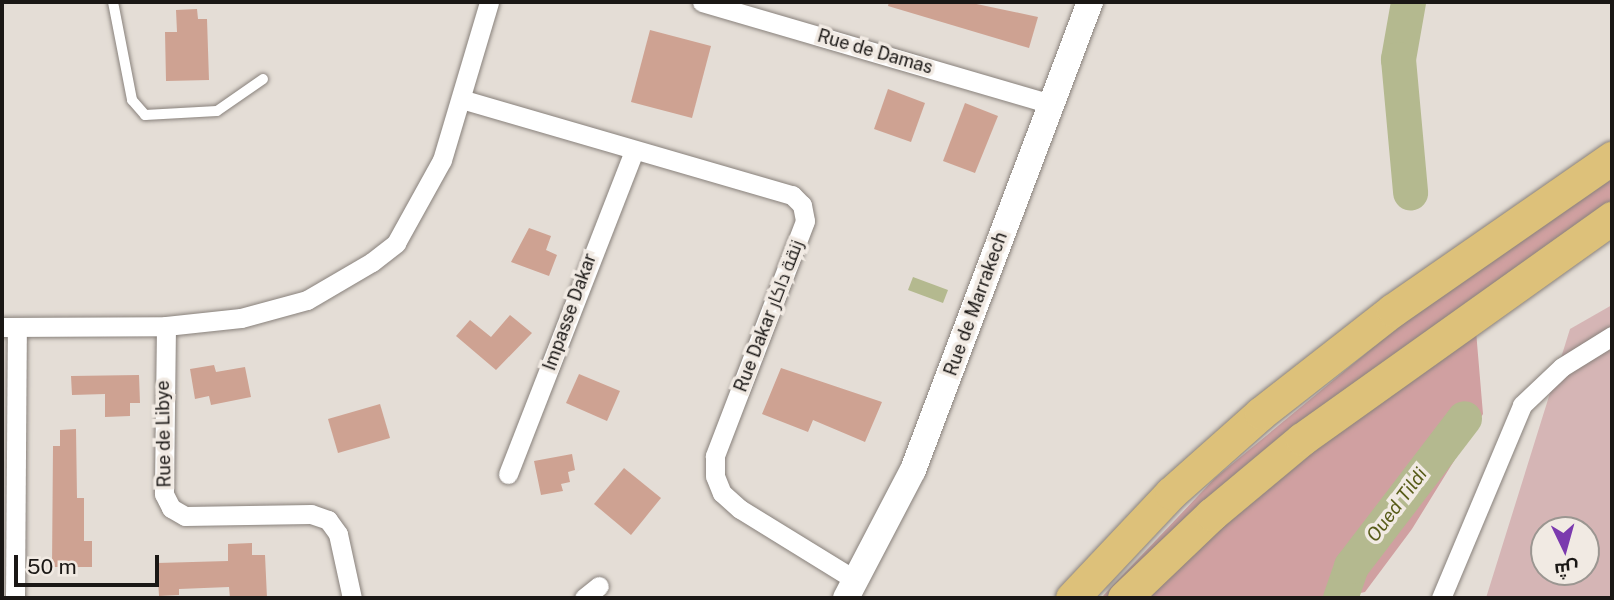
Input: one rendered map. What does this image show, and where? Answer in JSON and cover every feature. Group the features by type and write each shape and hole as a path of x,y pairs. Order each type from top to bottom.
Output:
{"highway":[{"path":"1072,598 1171,493 1261,413 1393,310 1612,158"},
{"path":"1124,598 1212,514 1302,439 1612,218"}],"street":[{"path":"15,598 9,327 166,326 241,318 307,300 372,262 396,243 442,160 489,2"},
{"name":"Rue de Damas","path":"702,2 1048,103"},
{"name":"Rue de Marrakech","path":"852,590 913,470 1048,103 1090,2"},
{"name":"Rue Dakar زنقة داكار","path":"461,99 792,195 802,205 805,220 715,456 715,476 722,493 740,509 852,590"},
{"name":"Impasse Dakar","path":"508,474 634,151"},
{"name":"Rue de Libye","path":"166,326 164,495 171,508 186,516 311,514 328,520 338,534 352,598"},
{"path":"1441,598 1522,405 1562,367 1612,336"}],"lane":[{"path":"113,2 132,100 145,115 217,111 263,79"}],"shaded area":[{"path":"1612,177 1612,213 1476,331 1483,414 1412,529 1365,592 1338,598 1101,598 1215,478 1393,331"},
{"path":"913,277 948,290 943,303 908,290"},
{"path":"1612,305 1612,598 1486,598 1570,329"}],"building":[{"path":"889,2 967,2 1038,17 1029,48 888,6"},
{"path":"197,9 198,19 207,19 209,80 166,81 165,32 177,32 176,10"},
{"path":"650,30 711,46 692,118 631,102"},
{"path":"888,89 925,103 911,142 874,129"},
{"path":"965,103 998,116 975,173 943,161"},
{"path":"529,228 551,236 546,250 557,255 549,276 511,262"},
{"path":"510,315 532,333 496,370 456,336 470,320 491,337"},
{"path":"214,365 216,372 245,367 251,397 211,405 209,396 195,399 190,369"},
{"path":"781,368 882,402 865,442 813,420 808,432 762,414"},
{"path":"579,374 620,391 607,421 566,403"},
{"path":"139,375 140,403 130,403 130,416 105,417 105,394 72,395 71,376"},
{"path":"380,404 390,438 338,453 328,419"},
{"path":"76,429 77,498 84,498 84,541 92,541 92,567 52,567 53,446 60,446 60,430"},
{"path":"572,454 575,470 568,472 570,482 561,484 563,491 541,495 534,461"},
{"path":"624,468 661,498 631,535 594,504"},
{"path":"252,543 252,555 265,555 267,598 230,598 229,587 179,589 179,595 159,596 157,563 228,561 228,544"}],"waterway":[{"name":"Oued Tildi","path":"1408,2 1398,59 1410,192"},
{"name":"Oued Tildi","path":"1340,598 1351,566 1464,418"}]}
